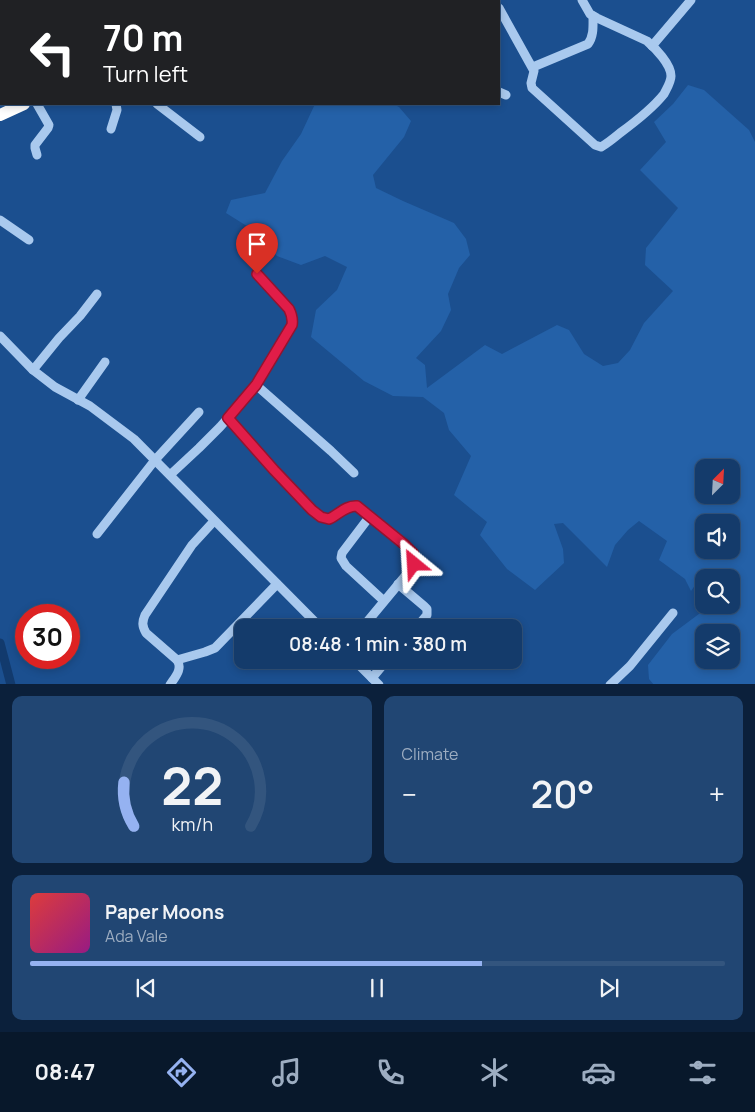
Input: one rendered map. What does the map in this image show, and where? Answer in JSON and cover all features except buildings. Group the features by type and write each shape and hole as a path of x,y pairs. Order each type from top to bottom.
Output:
{"highway":[{"path":"0,115 22,105"}],"street":[{"path":"500,10 533,67 532,88 594,145 601,147 648,111 670,83 671,74 669,67 647,41 593,16 582,0"},
{"path":"652,46 691,0"},
{"path":"533,67 588,44 593,31 593,16"},
{"path":"37,155 36,145 49,124 38,105"},
{"path":"111,129 117,110 116,105"},
{"path":"158,105 200,138"},
{"path":"0,220 29,240"},
{"path":"170,475 228,418 256,385 292,325 292,314 289,309 257,274"},
{"path":"33,370 97,294"},
{"path":"0,336 33,370 55,387 90,406 134,440 312,619"},
{"path":"78,400 105,362"},
{"path":"256,385 354,473"},
{"path":"97,534 155,460 199,412"},
{"path":"228,418 286,484 321,517 329,519 348,507 360,508 413,553 414,564 369,619"},
{"path":"370,516 345,548 341,558 346,566 384,601"},
{"path":"170,684 179,671 179,663 146,633 142,627 143,621 145,615 192,545 214,521"},
{"path":"177,660 215,648 277,584"},
{"path":"398,584 427,609 427,615 424,619"},
{"path":"610,684 630,666 673,613"},
{"path":"363,669 379,684"},
{"path":"372,678 380,669"}],"shaded area":[{"path":"688,85 704,90 749,130 755,142 755,684 653,684 649,679 648,665 672,634 699,614 740,614 740,569 695,569 695,585 691,591 685,579 659,560 667,541 639,521 615,545 607,567 563,523 554,524 563,549 564,563 535,590 507,569 480,535 487,522 454,495 471,456 449,430 444,413 423,397 393,396 364,381 311,337 316,310 337,290 347,267 325,256 301,265 277,256 250,228 226,213 231,200 265,193 282,161 301,134 315,105 395,105 411,121 404,137 373,175 376,188 454,223 466,239 470,255 459,268 448,294 451,310 441,331 416,358 425,365 427,388 485,345 502,354 557,325 569,330 584,354 603,366 618,363 630,350 644,323 673,291 645,265 646,248 678,208 640,170 666,142 654,122 673,104"}],"waterway":[{"path":"0,643 11,684"}],"route":[{"path":"257,274 289,309 292,314 292,325 256,385 228,418 286,484 312,510 321,517 329,519 348,507 357,506 413,553 414,564"}]}
